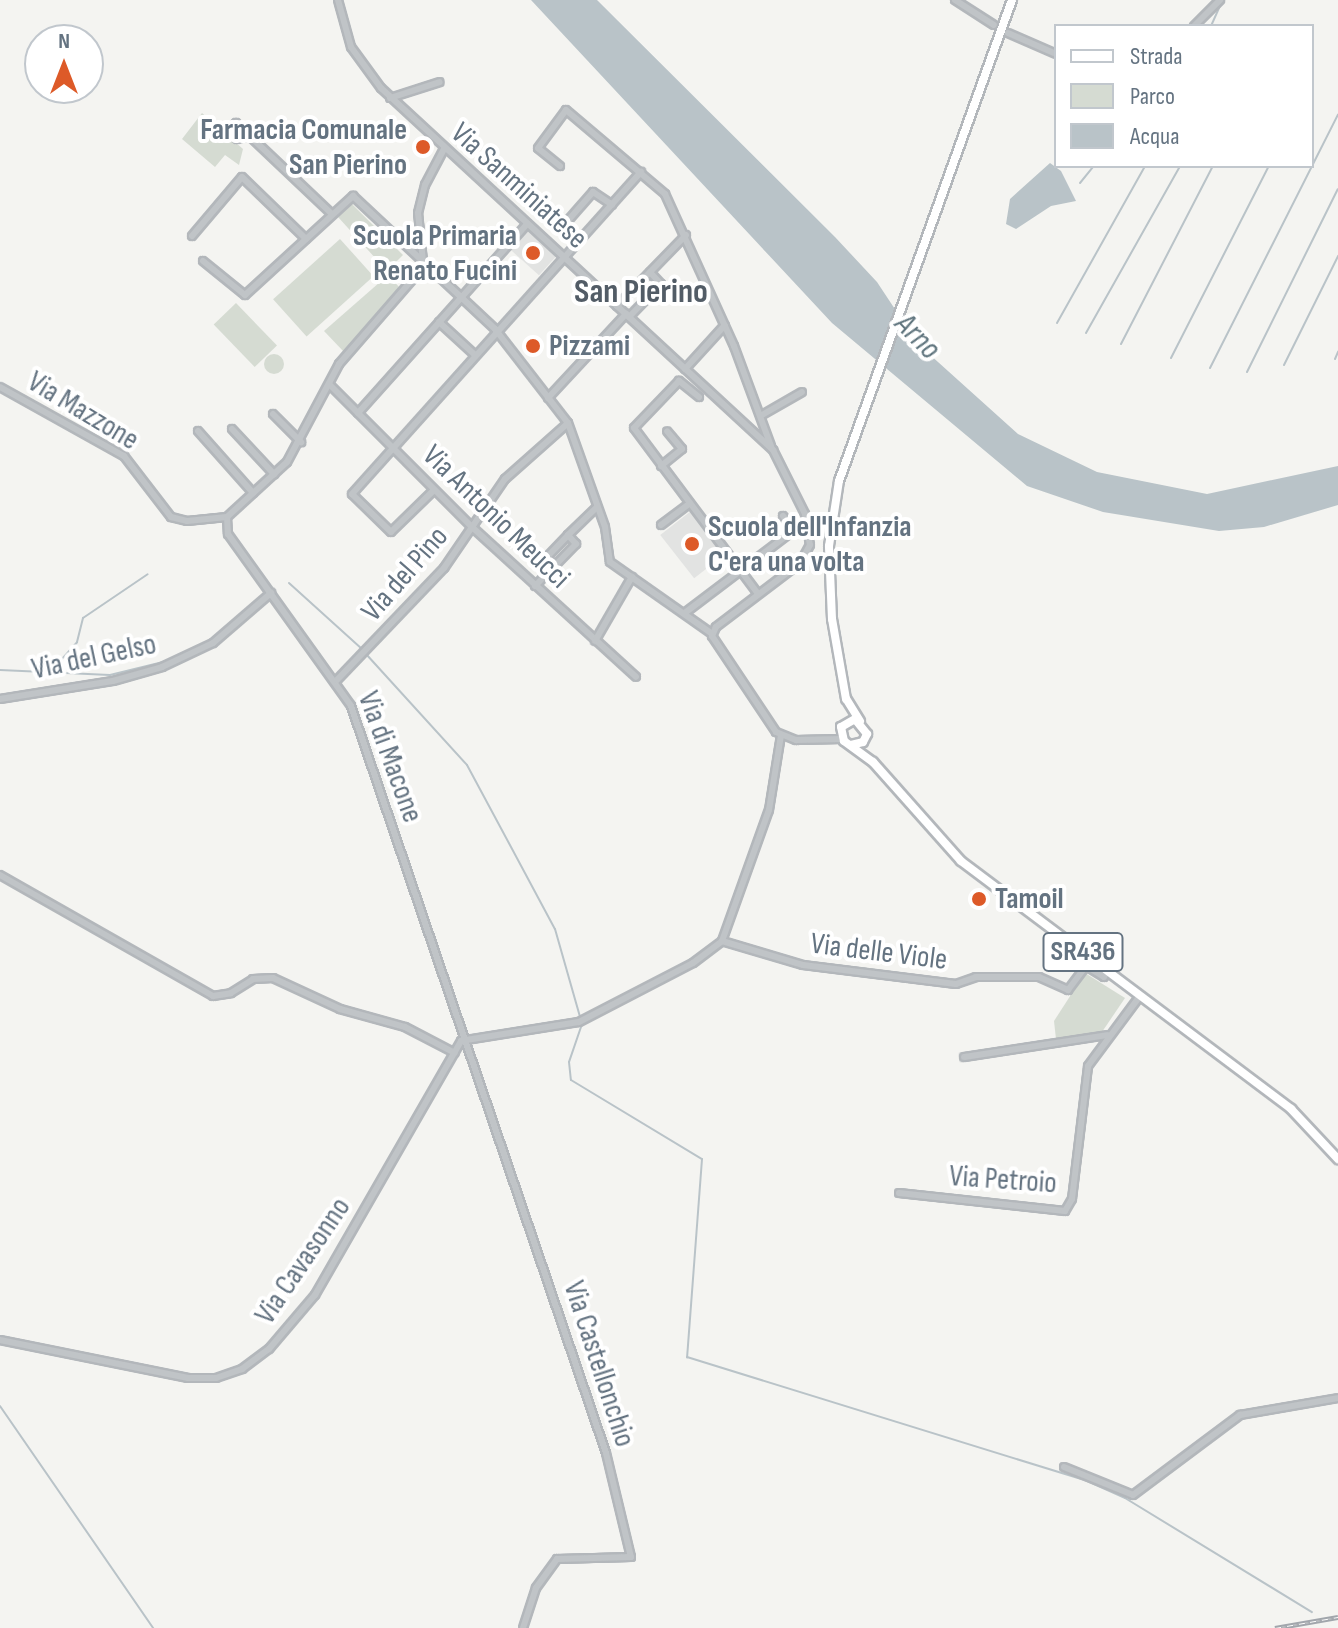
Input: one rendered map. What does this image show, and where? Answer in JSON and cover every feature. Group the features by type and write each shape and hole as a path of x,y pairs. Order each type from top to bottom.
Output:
{"main road":[{"name":"SR436","path":"1012,0 847,452 829,541 830,589 846,699 842,739 873,762 961,861 1291,1109 1338,1159"},
{"name":"SR436","path":"846,699 860,721 873,762"},
{"path":"842,725 860,721"},
{"path":"851,745 866,737"}],"street":[{"name":"Via Sanminiatese","path":"338,0 351,47 390,98 771,446 789,477 811,536 803,560 758,594"},
{"path":"955,0 994,25"},
{"path":"1196,24 1220,0"},
{"path":"1008,33 1054,53"},
{"path":"390,98 440,82"},
{"path":"560,166 538,148 566,110 665,194 725,325 762,415 771,446"},
{"path":"250,136 332,214"},
{"path":"425,265 416,231 425,185 444,149"},
{"path":"434,490 391,532 352,494 495,329 641,172"},
{"path":"192,236 242,177 306,239"},
{"path":"550,212 564,225 593,192 612,205"},
{"path":"203,261 245,295 353,196 495,329 568,423 607,535 610,562 686,612 711,633 781,735 769,810 722,941 693,963 582,1021 466,1040"},
{"path":"358,413 527,224"},
{"path":"402,244 416,231"},
{"path":"617,306 686,235"},
{"path":"227,517 274,474 301,442 345,356 425,265"},
{"path":"548,398 661,284 650,272"},
{"path":"439,322 474,354"},
{"path":"685,369 725,325"},
{"path":"627,434 679,381 699,397"},
{"name":"Via Antonio Meucci","path":"329,384 472,527 636,677"},
{"name":"Via Mazzone","path":"0,387 124,456 171,517 187,521 227,517"},
{"path":"762,415 802,392"},
{"path":"273,414 301,442"},
{"name":"Via del Pino","path":"337,680 444,568 505,479 568,423"},
{"path":"634,428 758,594 711,633"},
{"path":"232,429 274,474"},
{"path":"198,431 253,493"},
{"path":"661,466 682,449 667,431"},
{"path":"661,525 690,503"},
{"path":"554,566 547,557 596,508"},
{"path":"686,612 794,530 783,516"},
{"name":"Via di Macone","path":"227,517 224,528 337,680 365,744 466,1040"},
{"path":"535,586 576,544 568,535"},
{"path":"595,641 632,577"},
{"name":"Via del Gelso","path":"0,699 113,681 162,667 213,643 271,593"},
{"path":"818,738 842,725"},
{"path":"781,735 842,739"},
{"path":"0,875 213,996 231,993 253,979 273,978 340,1009 405,1027 455,1053"},
{"name":"Via delle Viole","path":"722,941 803,965 956,984 976,977 1039,977 1068,990 1086,966 1104,977 1107,971"},
{"name":"Via Petroio","path":"899,1193 1065,1211 1072,1199 1088,1066 1107,1035 1140,996"},
{"path":"964,1057 1107,1035"},
{"name":"Via Cavasonno","path":"0,1340 188,1378 216,1378 242,1369 269,1349 315,1295 455,1053 466,1040"},
{"name":"Via Castellonchio","path":"466,1040 606,1453 632,1552 627,1561 557,1559 536,1588 523,1628"},
{"path":"1064,1467 1132,1500 1240,1415 1338,1398"}],"shaded area":[{"name":"Scuola Primaria Renato Fucini","path":"526,230 556,257 539,275 509,249"},
{"name":"Scuola dell'Infanzia C'era una volta","path":"691,511 725,554 694,578 660,535"}],"green space":[{"path":"202,113 243,149 239,165 225,155 215,167 182,139"},
{"path":"352,204 403,255 387,271 338,217"},
{"path":"340,239 373,276 307,336 273,299"},
{"path":"388,275 400,288 344,352 324,331"},
{"path":"236,303 277,345 255,367 214,325"},
{"path":"274,354 281,357 284,364 281,371 274,374 267,371 264,364 267,357"},
{"path":"1085,973 1125,998 1102,1032 1056,1039 1054,1021"}],"water":[{"name":"Arno","path":"531,0 597,0 877,282 918,344 1018,434 1097,472 1207,494 1338,466 1338,505 1264,527 1219,531 1103,512 1027,486 832,323"},
{"path":"1050,163 1061,171 1076,201 1051,206 1016,229 1006,224 1010,199"}],"waterway":[{"path":"1212,24 1222,1"},
{"path":"1314,162 1338,115"},
{"path":"1080,183 1092,168"},
{"path":"1057,323 1144,168"},
{"path":"1086,333 1179,168"},
{"path":"1121,344 1212,168"},
{"path":"1171,358 1268,168"},
{"path":"1210,368 1311,168"},
{"path":"1247,372 1338,189"},
{"path":"1284,365 1338,256"},
{"path":"1335,359 1338,352"},
{"path":"53,669 77,642 83,618 148,574"},
{"path":"289,583 362,649"},
{"path":"191,650 203,644"},
{"path":"366,654 467,765 555,929 582,1024 569,1062 571,1080 702,1159 687,1357 1085,1480 1125,1498 1312,1612"},
{"path":"0,670 110,675 171,660"},
{"path":"0,1406 153,1628"}],"railway":[{"path":"1275,1628 1338,1617"}],"place":[{"name":"Farmacia Comunale San Pierino","path":"423,147"},
{"name":"Scuola Primaria Renato Fucini","path":"533,253"},
{"name":"Pizzami","path":"533,346"},
{"name":"Scuola dell'Infanzia C'era una volta","path":"692,544"},
{"name":"Tamoil","path":"979,899"}],"district":[{"name":"San Pierino","path":"641,292"}]}
